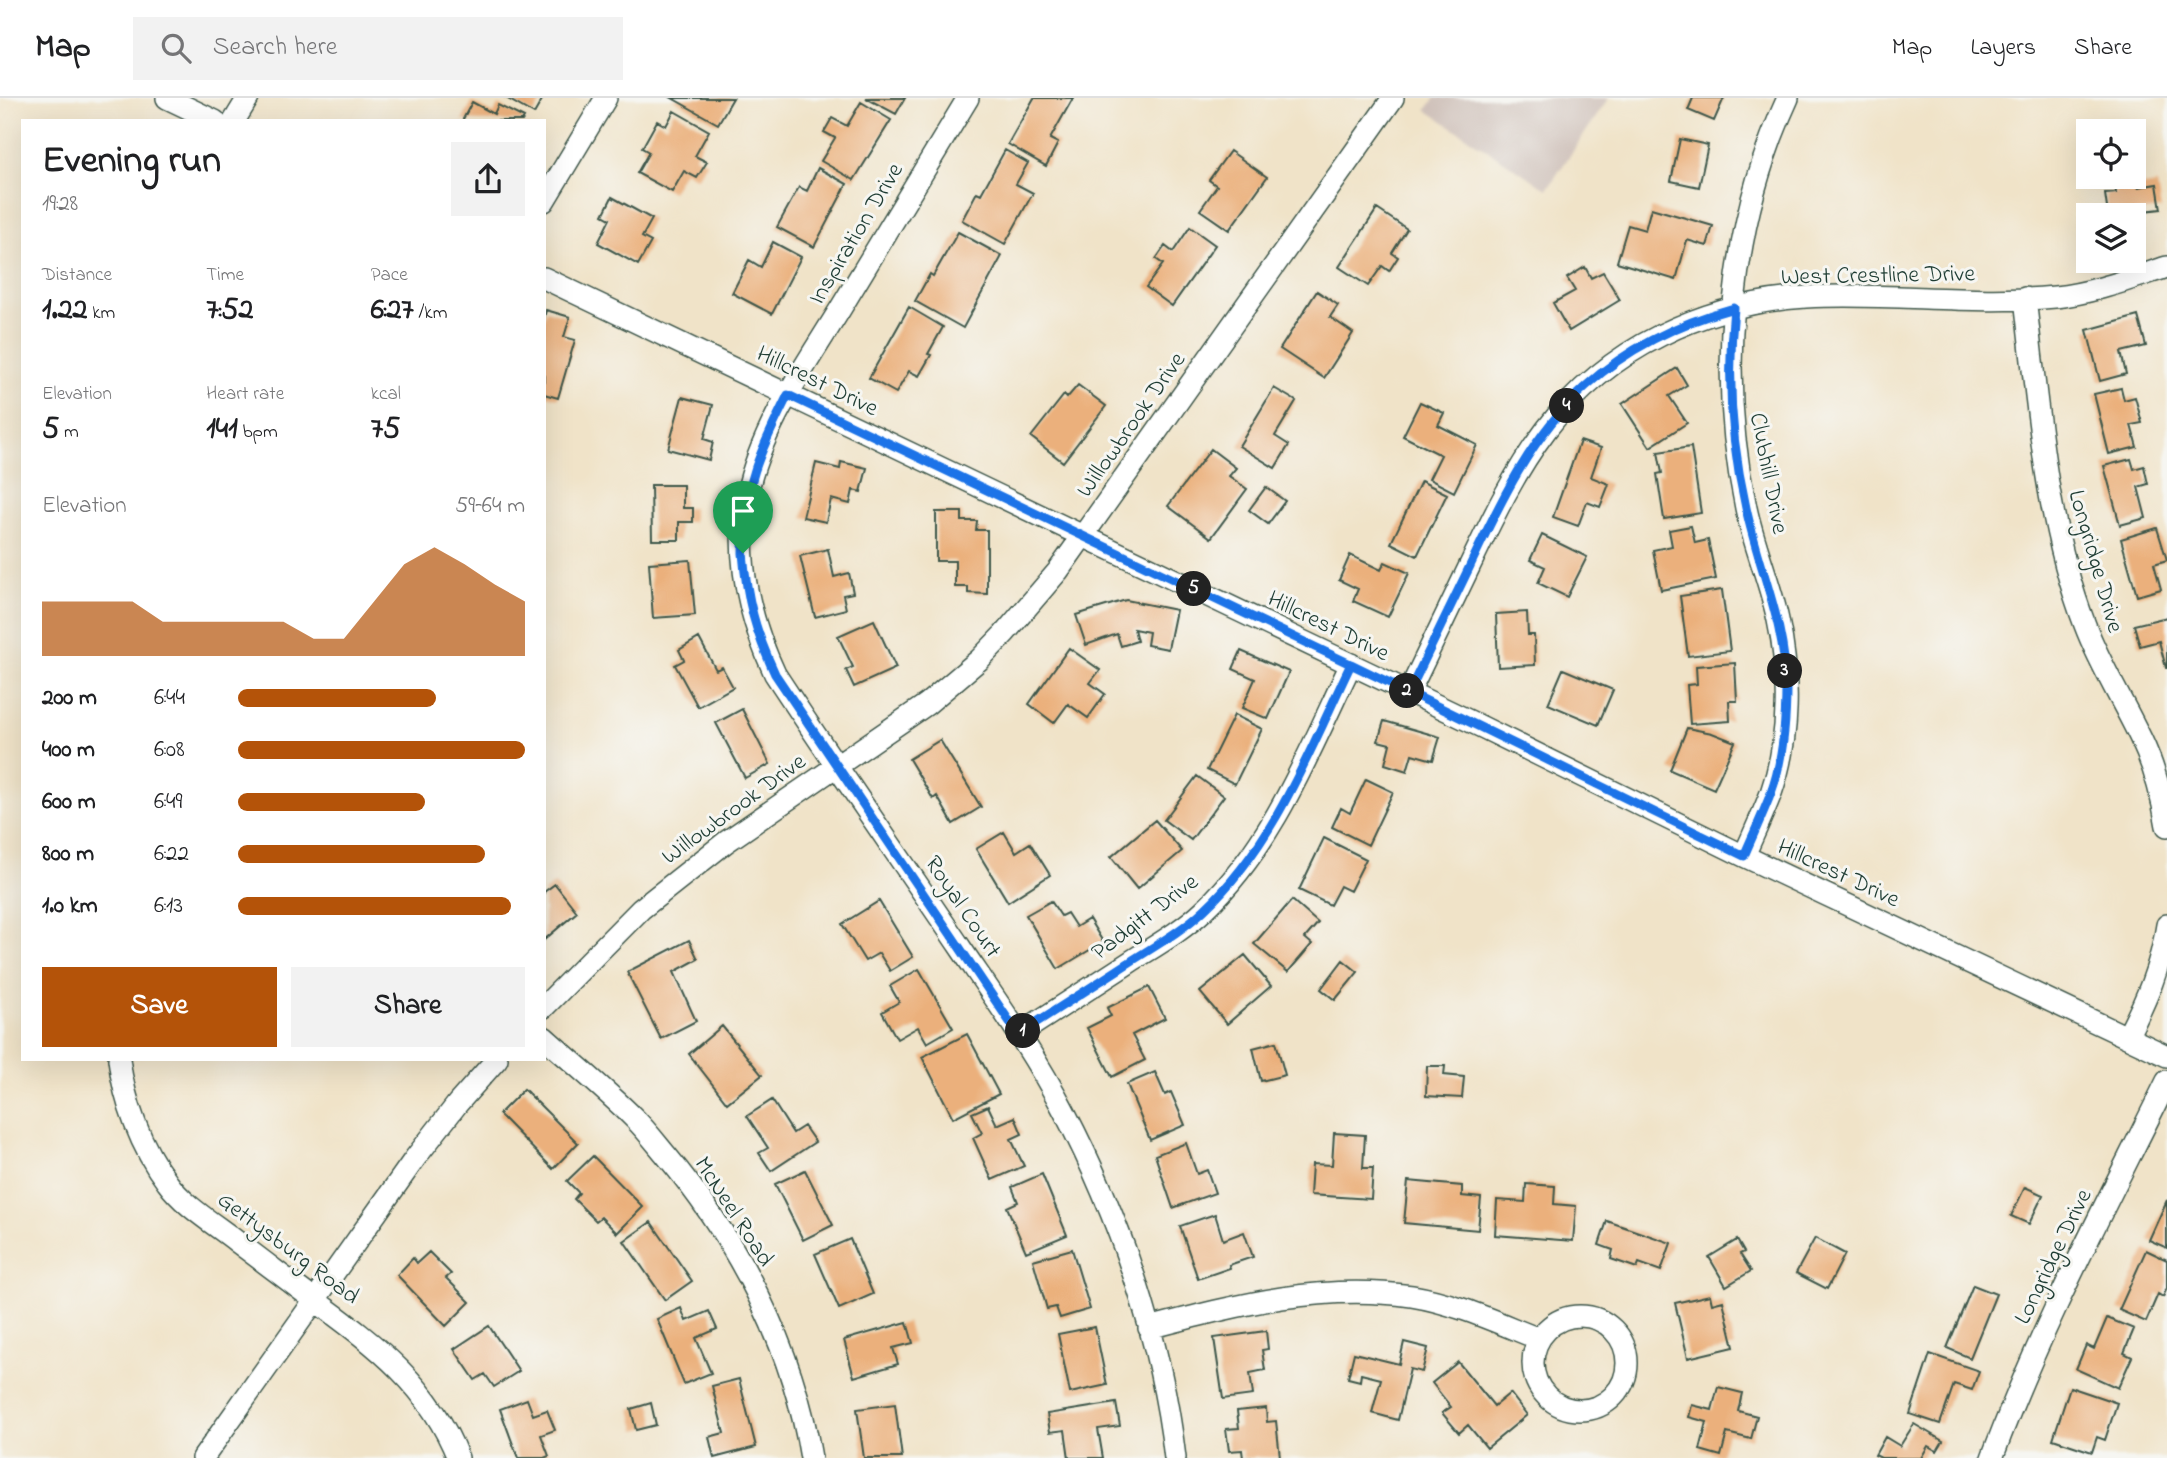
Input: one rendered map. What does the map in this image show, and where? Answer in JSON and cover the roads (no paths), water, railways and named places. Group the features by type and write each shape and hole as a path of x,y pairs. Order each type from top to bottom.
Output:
{"street":[{"path":"167,98 211,119"},
{"path":"235,119 248,98"},
{"path":"546,198 606,98"},
{"name":"Inspiration Drive","path":"788,395 968,98"},
{"name":"Willowbrook Drive","path":"546,1005 641,909 726,842 927,704 979,660 1005,633 1058,571 1393,98"},
{"name":"Clubhill Drive","path":"1744,856 1772,792 1780,759 1786,687 1778,617 1746,508 1731,410 1731,343 1738,271 1751,205 1770,138 1788,98"},
{"name":"West Crestline Drive","path":"1409,692 1501,500 1546,430 1584,387 1621,358 1659,335 1699,317 1734,308 1806,297 2056,297 2106,286 2167,267"},
{"name":"Hillcrest Drive","path":"546,279 1351,664 1744,856 2167,1056"},
{"name":"Longridge Drive","path":"2025,298 2043,461 2058,536 2085,625 2142,741 2154,772 2167,826"},
{"name":"Royal Court","path":"788,395 761,451 747,493 743,522 745,584 758,639 775,674 1018,1034 1063,1109 1080,1143 1131,1270 1149,1328 1171,1425 1175,1458"},
{"name":"Padgitt Drive","path":"1018,1034 1165,939 1203,911 1235,876 1281,808 1351,664"},
{"path":"2127,1037 2148,997 2167,925"},
{"name":"McNeel Road","path":"546,1039 637,1120 708,1210 743,1267 772,1327 795,1390 811,1458"},
{"name":"Gettysburg Road","path":"119,1061 138,1129 148,1152 168,1184 199,1212 377,1346 412,1382 435,1414 458,1458"},
{"path":"203,1458 416,1157 495,1061"},
{"name":"Longridge Drive","path":"1992,1458 2013,1399 2047,1325 2167,1081"},
{"path":"1149,1328 1280,1297 1315,1292 1354,1291 1414,1296 1539,1339"},
{"path":"1575,1315 1594,1317 1609,1324 1627,1351 1627,1371 1620,1388 1600,1406 1586,1410 1565,1408 1551,1400 1538,1385 1534,1369 1534,1349 1539,1339 1550,1326 1575,1315"}]}
